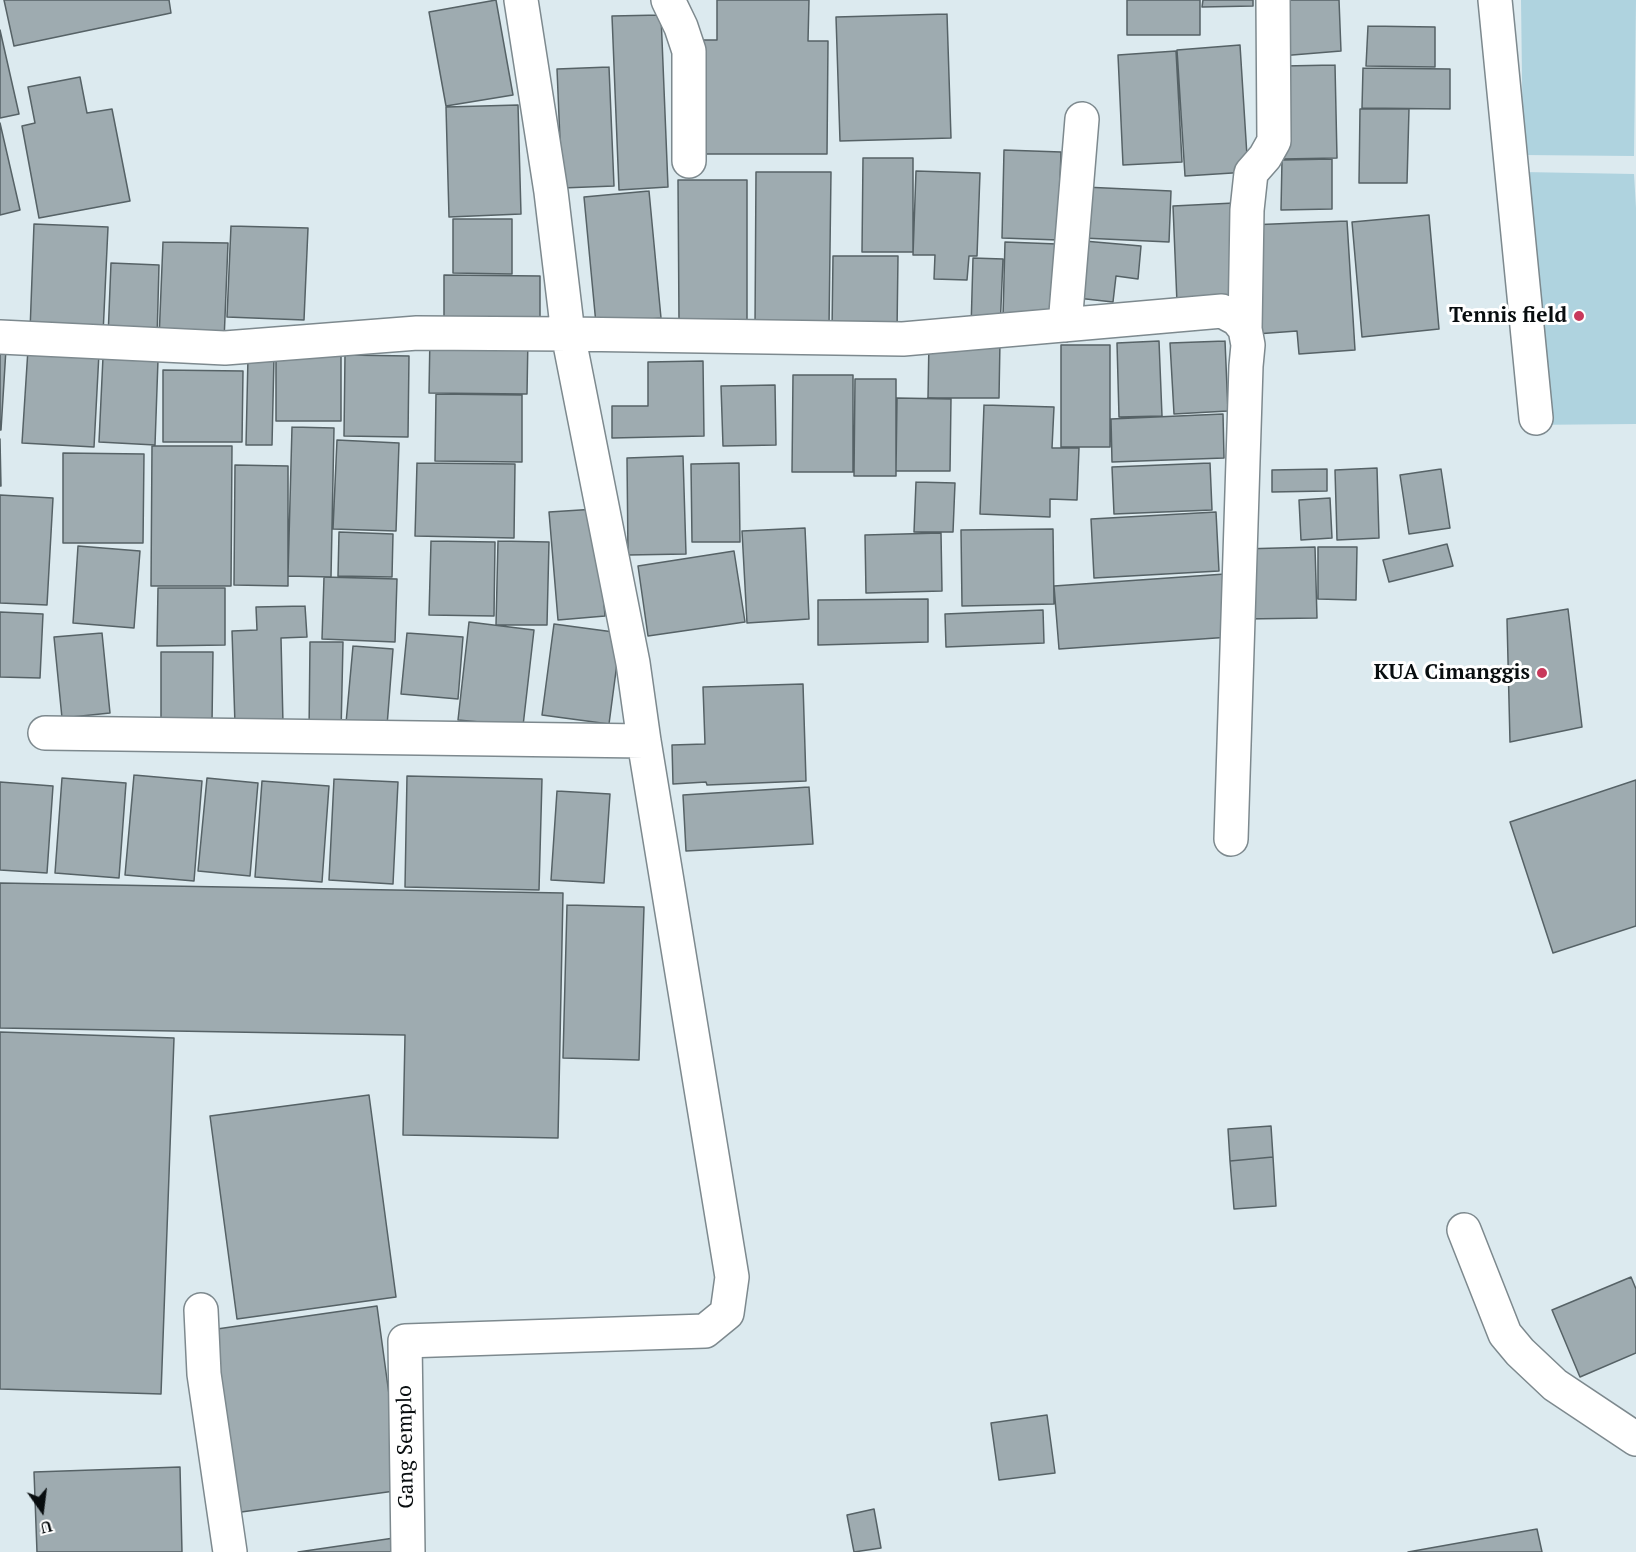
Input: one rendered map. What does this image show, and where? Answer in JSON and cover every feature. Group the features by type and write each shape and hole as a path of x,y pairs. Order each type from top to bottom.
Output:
{"street":[{"path":"45,733 644,741 633,663 568,334 551,192 521,0"},
{"path":"668,0 689,51 689,161"},
{"path":"1231,839 1245,378 1248,345 1245,329 1247,210 1251,173 1265,157 1274,141 1273,0"},
{"path":"1495,0 1536,418"},
{"path":"1065,325 1082,119"},
{"path":"0,337 225,348 417,333 903,339 1222,312 1237,319 1245,329"},
{"name":"Gang Semplo","path":"408,1552 405,1341 705,1331 727,1313 732,1277 644,741"},
{"path":"1464,1230 1505,1334 1520,1352 1555,1385 1636,1439"},
{"path":"201,1310 204,1374 230,1552"}],"shaded area":[{"path":"1521,0 1636,0 1634,156 1523,155"},
{"name":"Tennis field","path":"1523,172 1634,174 1636,424 1522,425"}],"building":[{"path":"4,0 169,0 171,13 14,46"},
{"path":"496,0 513,95 446,106 429,12"},
{"path":"717,0 809,0 808,41 828,41 827,154 700,154 701,40 717,40"},
{"path":"1127,0 1200,0 1200,35 1127,35"},
{"path":"1203,0 1253,0 1253,6 1202,7"},
{"path":"1278,0 1339,0 1341,51 1280,56"},
{"path":"947,14 951,138 840,141 836,17"},
{"path":"661,15 668,187 619,190 612,16"},
{"path":"1368,26 1435,27 1435,67 1366,66"},
{"path":"0,30 19,114 0,118"},
{"path":"1240,45 1248,172 1185,176 1177,50"},
{"path":"1176,51 1182,162 1123,165 1118,55"},
{"path":"1335,65 1337,158 1282,159 1284,66"},
{"path":"609,67 614,186 562,188 557,69"},
{"path":"1363,68 1450,69 1450,109 1362,108"},
{"path":"80,77 87,113 112,109 130,201 39,218 22,126 35,123 28,87"},
{"path":"518,105 521,214 449,217 446,107"},
{"path":"1360,109 1409,109 1407,183 1359,183"},
{"path":"0,123 20,210 0,215"},
{"path":"1004,150 1061,152 1058,240 1002,238"},
{"path":"863,158 913,158 913,252 862,252"},
{"path":"1332,159 1332,209 1281,210 1282,160"},
{"path":"916,171 980,173 977,256 969,256 967,280 934,279 935,255 913,255"},
{"path":"756,172 831,172 829,327 755,327"},
{"path":"678,180 747,180 747,321 679,321"},
{"path":"1084,187 1171,191 1169,242 1083,238"},
{"path":"649,191 661,318 596,324 584,197"},
{"path":"1234,203 1238,300 1177,303 1173,206"},
{"path":"1429,215 1439,329 1362,337 1352,222"},
{"path":"453,219 512,219 512,274 453,273"},
{"path":"1347,221 1355,350 1299,354 1297,331 1256,334 1249,225"},
{"path":"34,224 108,227 103,334 30,331"},
{"path":"231,226 308,228 304,320 227,317"},
{"path":"1084,241 1141,246 1138,279 1116,276 1113,302 1077,298"},
{"path":"163,242 228,243 224,341 159,339"},
{"path":"1005,242 1057,244 1055,319 1003,317"},
{"path":"833,256 898,256 897,332 832,332"},
{"path":"973,258 1003,259 1000,329 971,329"},
{"path":"111,263 159,265 157,339 108,337"},
{"path":"444,275 540,276 540,329 444,329"},
{"path":"430,335 528,336 527,394 429,393"},
{"path":"929,340 1000,341 999,398 928,398"},
{"path":"1159,341 1162,416 1119,417 1117,343"},
{"path":"1225,341 1228,411 1174,414 1170,343"},
{"path":"1061,345 1110,345 1110,447 1061,447"},
{"path":"0,349 6,349 1,430 0,430"},
{"path":"28,349 99,353 94,447 22,443"},
{"path":"276,351 341,351 341,421 276,421"},
{"path":"345,355 409,356 408,437 344,436"},
{"path":"103,357 158,360 155,445 99,442"},
{"path":"248,357 274,357 272,445 246,445"},
{"path":"703,361 704,436 612,438 612,406 648,406 648,362"},
{"path":"163,370 243,371 242,442 163,442"},
{"path":"793,375 853,375 853,472 792,472"},
{"path":"855,379 896,379 896,476 854,476"},
{"path":"775,385 776,445 723,446 721,386"},
{"path":"436,394 522,395 522,462 435,461"},
{"path":"897,398 951,399 950,471 896,471"},
{"path":"984,405 1054,407 1052,448 1079,448 1077,500 1050,499 1050,517 980,514"},
{"path":"1223,414 1224,458 1112,462 1111,419"},
{"path":"292,427 334,428 331,577 288,576"},
{"path":"0,439 1,486 0,486"},
{"path":"337,440 399,443 396,531 333,529"},
{"path":"152,446 232,446 231,586 151,586"},
{"path":"63,453 144,454 143,543 63,543"},
{"path":"683,456 686,554 628,555 627,458"},
{"path":"417,463 515,464 514,538 415,536"},
{"path":"739,463 740,542 692,542 691,464"},
{"path":"1210,463 1212,510 1114,514 1112,467"},
{"path":"235,465 288,466 288,586 234,585"},
{"path":"1377,468 1379,538 1337,540 1335,470"},
{"path":"1327,469 1327,491 1272,492 1272,470"},
{"path":"1441,469 1450,528 1409,534 1400,475"},
{"path":"916,482 955,483 953,532 914,532"},
{"path":"0,495 53,498 47,605 0,603"},
{"path":"1330,498 1332,538 1301,540 1299,500"},
{"path":"596,509 605,616 558,620 549,512"},
{"path":"1216,512 1219,571 1094,578 1091,519"},
{"path":"805,528 809,619 747,623 742,531"},
{"path":"1053,529 1054,604 962,606 961,530"},
{"path":"339,532 393,534 392,577 338,576"},
{"path":"941,533 942,591 866,593 865,535"},
{"path":"431,541 495,542 494,616 429,615"},
{"path":"498,541 549,542 547,625 496,625"},
{"path":"1447,544 1453,566 1389,582 1383,560"},
{"path":"78,546 140,551 134,628 73,623"},
{"path":"1315,547 1317,618 1244,619 1242,549"},
{"path":"1318,547 1357,547 1356,600 1318,599"},
{"path":"734,551 745,622 648,636 638,566"},
{"path":"1225,574 1230,637 1059,649 1054,586"},
{"path":"324,577 397,579 395,642 322,639"},
{"path":"158,588 225,588 225,645 157,646"},
{"path":"928,599 928,642 818,645 818,600"},
{"path":"305,606 307,637 281,638 283,724 235,725 232,631 257,630 256,607"},
{"name":"KUA Cimanggis","path":"1568,609 1582,727 1510,742 1507,619"},
{"path":"1043,610 1044,643 946,647 945,614"},
{"path":"0,612 43,614 40,678 0,677"},
{"path":"469,622 534,630 523,726 458,720"},
{"path":"554,624 621,633 609,724 542,715"},
{"path":"102,633 110,713 62,718 54,637"},
{"path":"407,633 463,637 458,699 401,694"},
{"path":"310,642 343,642 341,733 309,733"},
{"path":"353,646 393,649 387,726 346,723"},
{"path":"161,652 213,652 212,723 161,723"},
{"path":"803,684 806,781 673,784 672,745 705,744 703,687"},
{"path":"134,775 202,781 194,881 125,875"},
{"path":"407,776 542,779 539,890 405,887"},
{"path":"62,778 126,783 119,878 55,873"},
{"path":"207,778 258,783 250,876 198,871"},
{"path":"334,779 398,782 393,884 329,880"},
{"path":"1636,780 1636,926 1553,953 1510,822"},
{"path":"262,781 329,786 322,882 255,877"},
{"path":"0,782 53,786 47,873 0,870"},
{"path":"809,787 813,844 686,851 683,795"},
{"path":"557,791 610,794 604,883 551,880"},
{"path":"0,883 563,893 558,1138 403,1135 405,1035 0,1028"},
{"path":"567,905 644,907 639,1060 563,1058"},
{"path":"0,1032 174,1038 161,1394 0,1389"},
{"path":"369,1095 396,1297 237,1319 210,1116"},
{"path":"1271,1126 1273,1157 1230,1161 1228,1129"},
{"path":"1273,1157 1276,1206 1234,1209 1230,1161"},
{"path":"1631,1277 1636,1289 1636,1353 1580,1377 1552,1310"},
{"path":"377,1306 402,1490 234,1513 210,1330"},
{"path":"1047,1415 1055,1473 999,1480 991,1423"},
{"path":"180,1467 182,1552 37,1552 34,1472"},
{"path":"874,1509 881,1548 854,1552 847,1515"},
{"path":"1537,1529 1542,1552 1408,1552"},
{"path":"394,1538 396,1552 298,1552"}],"place":[{"name":"Tennis field","path":"1579,316"},
{"name":"KUA Cimanggis","path":"1542,673"}]}
